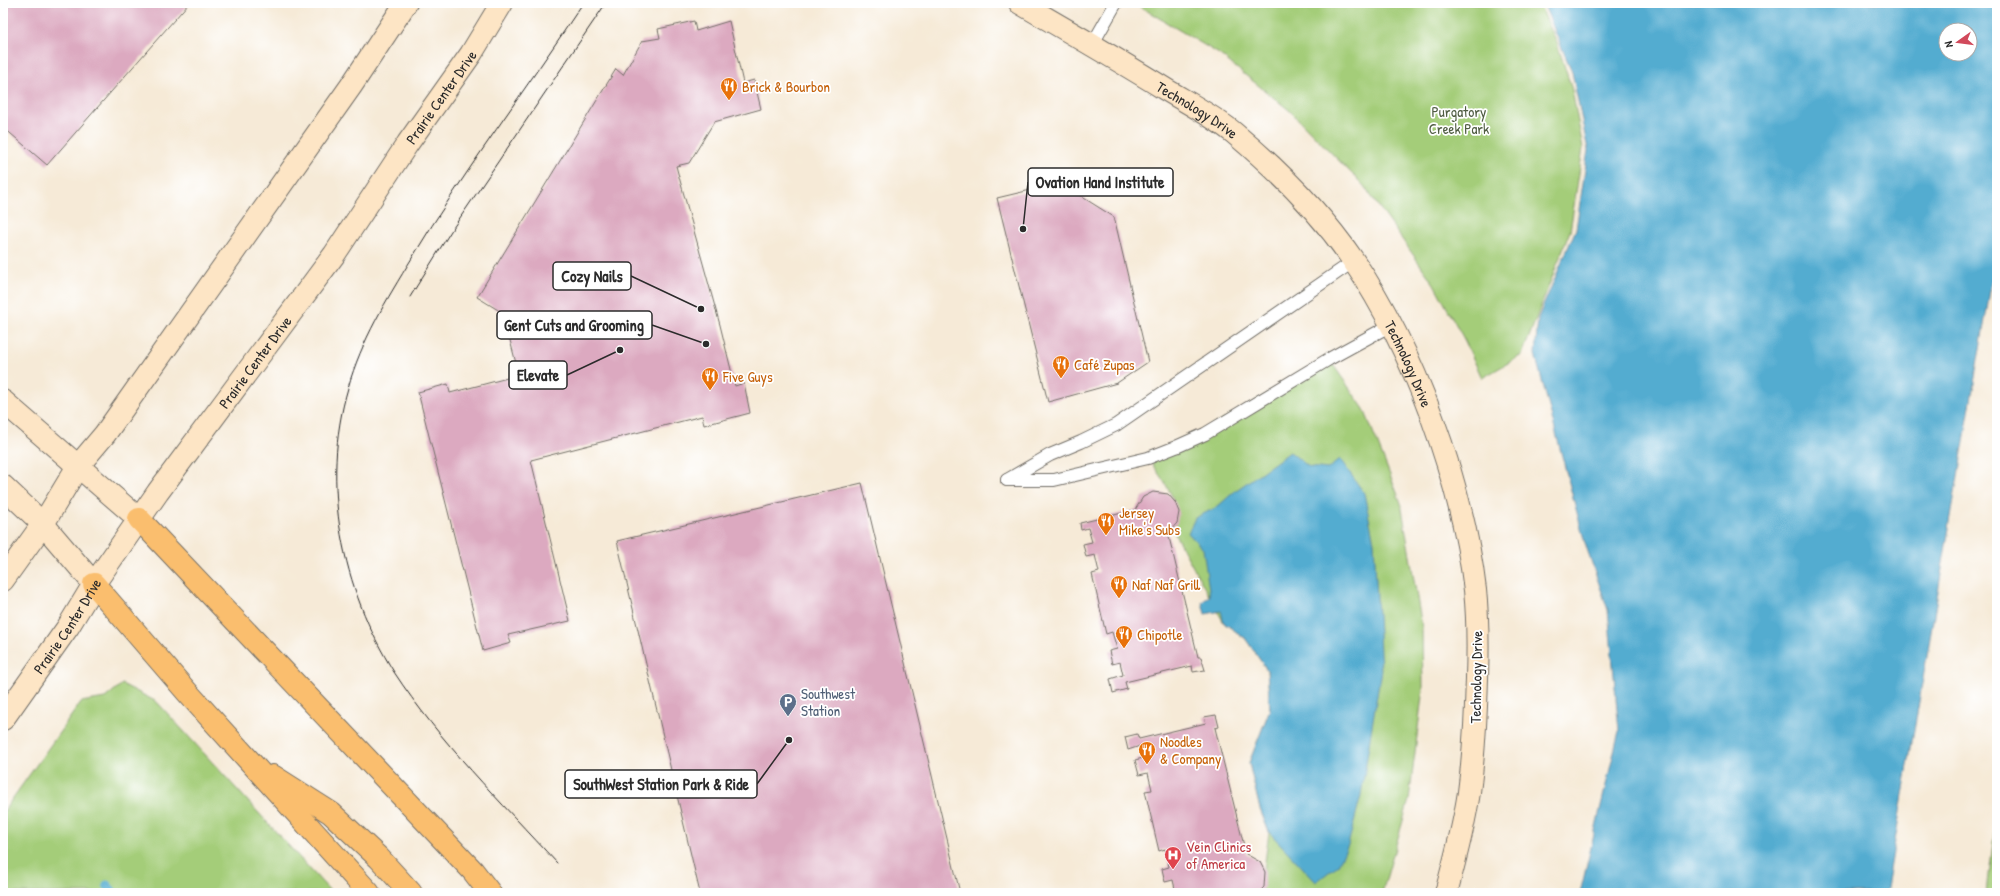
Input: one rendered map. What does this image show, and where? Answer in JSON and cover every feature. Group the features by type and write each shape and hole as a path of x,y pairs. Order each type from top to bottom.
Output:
{"highway":[{"path":"139,519 473,871 490,893"},
{"path":"94,584 248,760 369,893"},
{"path":"248,760 331,813 379,858 411,893"}],"main road":[{"path":"3,580 43,524 78,466 128,402 350,86 406,3"},
{"name":"Prairie Center Drive","path":"3,718 68,627 94,584 139,519 334,255 408,143 471,54 502,3"},
{"name":"Technology Drive","path":"1020,3 1199,109 1232,132 1272,166 1303,198 1354,261 1391,325 1406,356 1451,472 1464,525 1475,591 1478,647 1476,727 1469,793 1446,893"},
{"path":"3,401 139,519"},
{"path":"3,486 43,524 94,584"}],"lane":[{"path":"1092,45 1116,3"},
{"path":"1354,261 1116,425 1050,455 1007,480 1054,480 1148,458 1176,447 1205,434 1329,358 1391,325"}],"green space":[{"name":"Purgatory Creek Park","path":"1134,3 1539,3 1557,43 1572,90 1583,148 1570,231 1522,355 1482,378 1465,341 1434,284 1364,186 1289,110 1219,54"},
{"path":"1329,359 1364,409 1401,503 1422,627 1423,688 1409,800 1382,893 1261,893 1269,832 1260,809 1249,763 1270,709 1267,670 1245,638 1224,623 1172,529 1176,520 1174,502 1165,483 1148,458 1176,447"},
{"path":"122,684 157,702 332,893 3,893 3,812 81,702 105,698"},
{"path":"1997,822 1997,893 1987,893 1994,834"}],"water":[{"path":"1543,3 1997,3 1997,250 1886,893 1580,893 1619,731 1608,610 1585,543 1535,354 1538,318 1576,229 1588,150 1572,72"},
{"path":"1290,452 1309,467 1328,469 1340,459 1364,493 1374,542 1381,670 1361,795 1348,845 1338,865 1316,882 1269,832 1260,809 1249,763 1270,709 1267,670 1245,638 1224,623 1221,611 1205,614 1202,602 1210,596 1203,549 1188,533 1195,518 1217,507 1235,491"}],"building":[{"path":"3,3 189,3 47,165 3,127"},
{"path":"694,21 696,31 729,21 743,83 754,80 761,109 714,122 689,163 676,166 720,325 735,386 744,383 750,413 704,425 702,416 531,460 570,621 508,635 511,643 483,651 418,392 448,384 450,393 519,375 503,313 477,297 616,69 623,75 642,41 660,38 658,29"},
{"path":"1060,183 1114,217 1148,362 1117,383 1048,402 997,198"},
{"name":"Southwest Station","path":"862,483 960,893 700,893 617,541"},
{"path":"1153,492 1168,494 1175,502 1179,512 1177,523 1168,533 1198,657 1201,657 1205,670 1193,672 1192,666 1125,682 1127,689 1113,693 1110,679 1123,675 1120,662 1112,664 1109,651 1117,649 1112,632 1106,634 1092,574 1099,572 1095,555 1086,557 1083,544 1092,542 1088,528 1081,530 1080,523 1135,510 1143,497"},
{"path":"1216,715 1219,727 1215,728 1246,854 1260,862 1265,872 1264,887 1258,893 1232,893 1227,889 1210,893 1176,893 1173,880 1165,882 1162,869 1169,867 1165,849 1159,851 1145,791 1152,790 1148,773 1139,775 1135,760 1143,758 1140,746 1128,750 1125,737 1137,734 1139,739 1206,723 1204,717"}],"waterway":[{"path":"107,885 114,893"}],"tram line":[{"path":"557,863 451,747 412,698 394,672 376,640 361,606 349,571 341,534 337,498 336,461 340,424 353,371 367,337 384,305 453,193 583,3"},
{"path":"410,297 451,231 606,3"}],"place":[{"name":"Brick & Bourbon","path":"729,101"},
{"name":"Ovation Hand Institute","path":"1023,229"},
{"name":"Cozy Nails","path":"701,309"},
{"name":"Gent Cuts and Grooming","path":"706,344"},
{"name":"Elevate","path":"620,350"},
{"name":"Café Zupas","path":"1061,379"},
{"name":"Five Guys","path":"710,391"},
{"name":"Jersey Mike's Subs","path":"1106,536"},
{"name":"Naf Naf Grill","path":"1119,599"},
{"name":"Chipotle","path":"1124,649"},
{"name":"Southwest Station","path":"788,717"},
{"name":"SouthWest Station Park & Ride","path":"789,740"},
{"name":"Noodles & Company","path":"1147,765"},
{"name":"Vein Clinics of America","path":"1173,870"}]}
